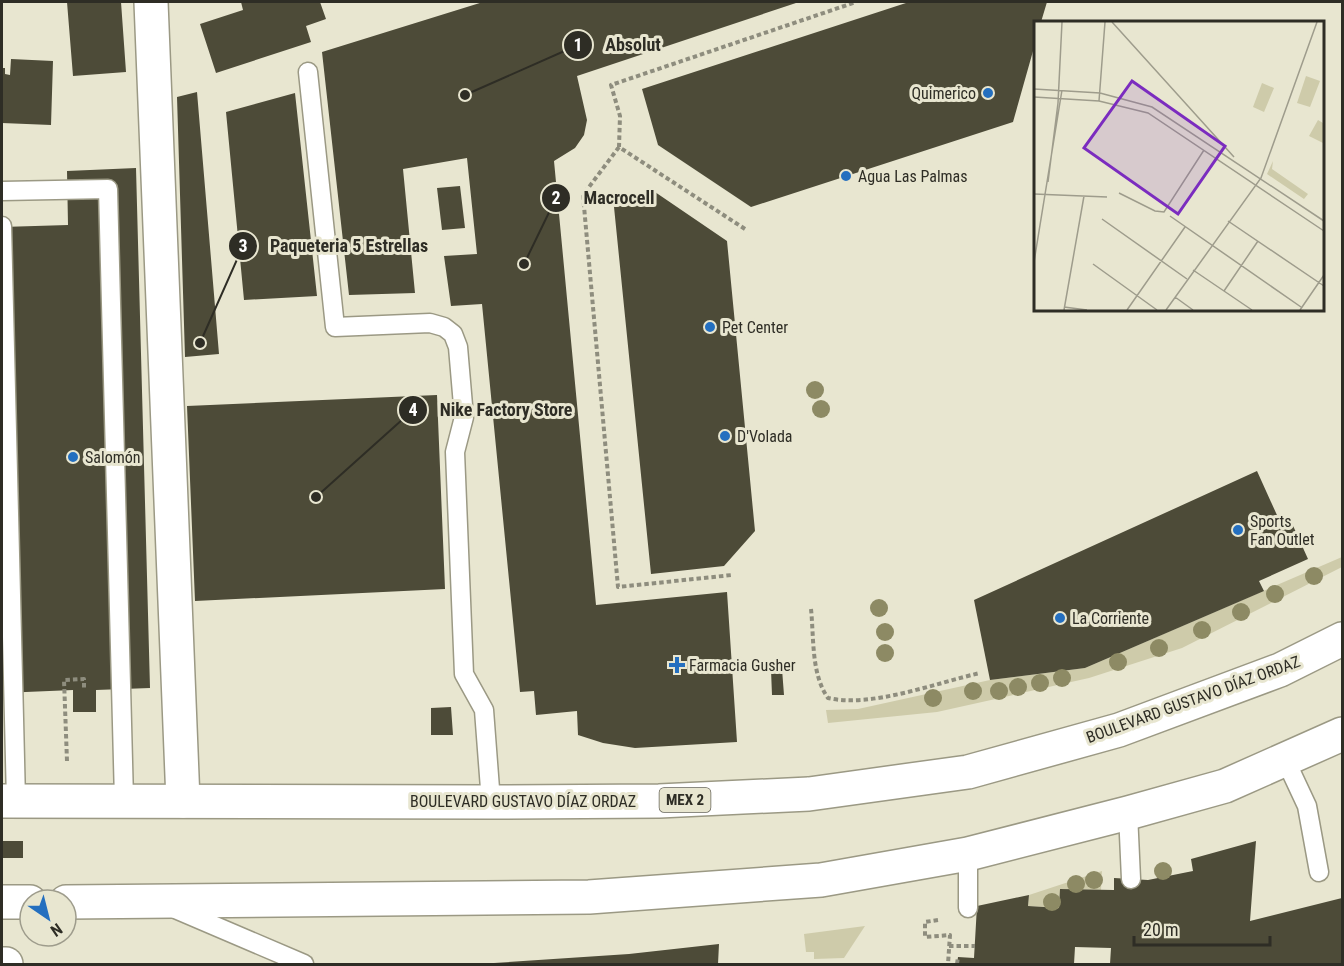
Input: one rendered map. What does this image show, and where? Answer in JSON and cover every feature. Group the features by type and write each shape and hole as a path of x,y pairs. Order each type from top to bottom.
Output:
{"main road":[{"path":"151,2 183,801"},
{"name":"BOULEVARD GUSTAVO DÍAZ ORDAZ","path":"9,801 659,801 809,794 968,772 1119,730 1280,670 1342,639"},
{"path":"78,902 589,897 821,880 968,854 1225,786 1342,734"},
{"path":"2,902 18,902"}],"lane":[{"path":"308,72 335,327 430,323 444,327 453,334 458,347 464,417 455,452 464,674 484,710 491,802"},
{"path":"2,191 108,189 124,800"},
{"path":"2,226 9,801"},
{"path":"1285,759 1307,806 1319,872"},
{"path":"1128,813 1131,879"},
{"path":"968,854 968,908"},
{"path":"160,903 304,964"}],"path":[{"path":"732,575 618,587 583,195 619,147 620,116 611,85 856,2"},
{"path":"619,147 745,229"},
{"path":"811,609 818,676 821,687 828,698 842,701 865,699 980,673"},
{"path":"67,765 64,680 84,679 84,690"},
{"path":"925,922 925,937 950,935 948,964"},
{"path":"949,946 975,946"},
{"path":"957,964 958,957"}],"shaded area":[{"path":"1342,557 1342,567 1182,648 1089,678 937,712 828,723 826,710 858,709 990,680 1085,668"},
{"path":"1102,871 1101,890 1061,889 1059,908 1028,906 1029,895"},
{"path":"865,926 844,958 814,959 814,952 806,952 804,934"}],"building":[{"path":"67,2 121,2 126,72 73,76"},
{"path":"241,2 320,2 326,19 306,26 311,42 216,73 200,24 243,10"},
{"path":"483,2 799,2 577,76 587,120 584,135 575,148 554,161 596,605 727,592 737,742 635,748 603,743 578,735 577,711 536,715 534,691 520,692 482,304 451,306 444,256 477,254 467,158 403,169 415,293 349,295 322,52"},
{"path":"909,2 1047,2 1041,21 1034,21 1034,48 1013,122 751,207 658,145 642,89"},
{"path":"11,59 53,61 51,125 2,123 2,68 5,68 5,74 10,75"},
{"path":"197,92 219,354 185,357 177,97"},
{"path":"295,93 317,296 244,300 226,112"},
{"name":"Salomón","path":"136,168 150,688 96,690 96,712 73,712 73,690 2,693 2,227 68,225 67,171"},
{"path":"460,186 465,228 442,230 437,188"},
{"path":"655,192 727,241 755,531 724,566 651,574 613,197"},
{"path":"437,395 445,589 195,601 187,406"},
{"path":"1257,471 1281,524 1290,519 1308,559 1259,581 1264,591 1085,668 990,680 974,600"},
{"path":"782,669 784,695 772,695 771,670"},
{"path":"451,707 453,735 431,735 431,708"},
{"path":"2,841 23,841 23,858 2,858"},
{"path":"1256,841 1250,921 1342,898 1342,964 1110,964 1111,948 1075,947 1074,964 957,964 958,957 974,958 977,906 1029,895 1028,906 1059,908 1060,889 1114,890 1114,878 1148,880 1193,871 1191,859"},
{"path":"719,944 718,964 478,964 629,954"}],"place":[{"name":"Quimerico","path":"988,93"},
{"name":"Absolut","path":"465,95"},
{"name":"Agua Las Palmas","path":"846,176"},
{"name":"Macrocell","path":"524,264"},
{"name":"Pet Center","path":"710,327"},
{"name":"Paqueteria 5 Estrellas","path":"200,343"},
{"name":"D'Volada","path":"725,436"},
{"name":"Salomón","path":"73,457"},
{"name":"Nike Factory Store","path":"316,497"},
{"name":"Sports Fan Outlet","path":"1238,530"},
{"name":"La Corriente","path":"1060,618"},
{"name":"Farmacia Gusher","path":"677,665"}]}
